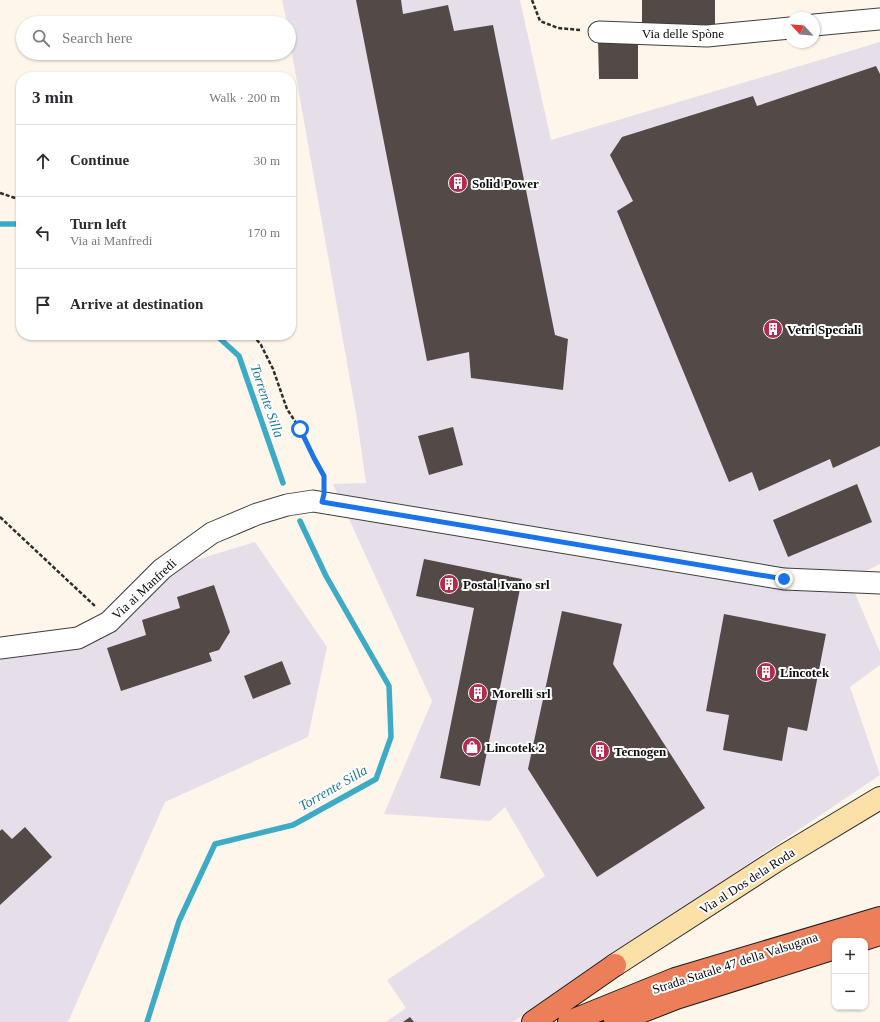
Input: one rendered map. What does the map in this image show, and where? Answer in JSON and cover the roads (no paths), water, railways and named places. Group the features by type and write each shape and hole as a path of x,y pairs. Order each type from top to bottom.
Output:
{"highway":[{"name":"Strada Statale 47 della Valsugana","path":"569,1022 675,979 880,918"},
{"path":"867,938 880,934"},
{"name":"Strada Statale 47 della Valsugana","path":"615,1022 676,998 832,949"},
{"path":"534,1022 614,965"}],"main road":[{"name":"Via al Dos dela Roda","path":"614,965 782,857 880,798"}],"street":[{"path":"820,24 880,19"},
{"name":"Via delle Spòne","path":"599,32 707,36 784,29"},
{"name":"Via ai Manfredi","path":"0,648 78,638 109,622 162,569 212,533 257,514 287,505 318,502 784,579 880,583"}],"waterway":[{"name":"Torrente Silla","path":"0,224 16,224"},
{"name":"Torrente Silla","path":"221,340 239,356 283,483"},
{"name":"Torrente Silla","path":"147,1022 179,921 215,844 293,825 376,779 391,737 389,686 326,576 300,521"}],"place":[{"name":"Solid Power","path":"458,183"},
{"name":"Vetri Speciali","path":"773,329"},
{"name":"Postal Ivano srl","path":"449,584"},
{"name":"Lincotek","path":"766,672"},
{"name":"Morelli srl","path":"478,693"},
{"name":"Lincotek 2","path":"472,747"},
{"name":"Tecnogen","path":"600,751"}]}
